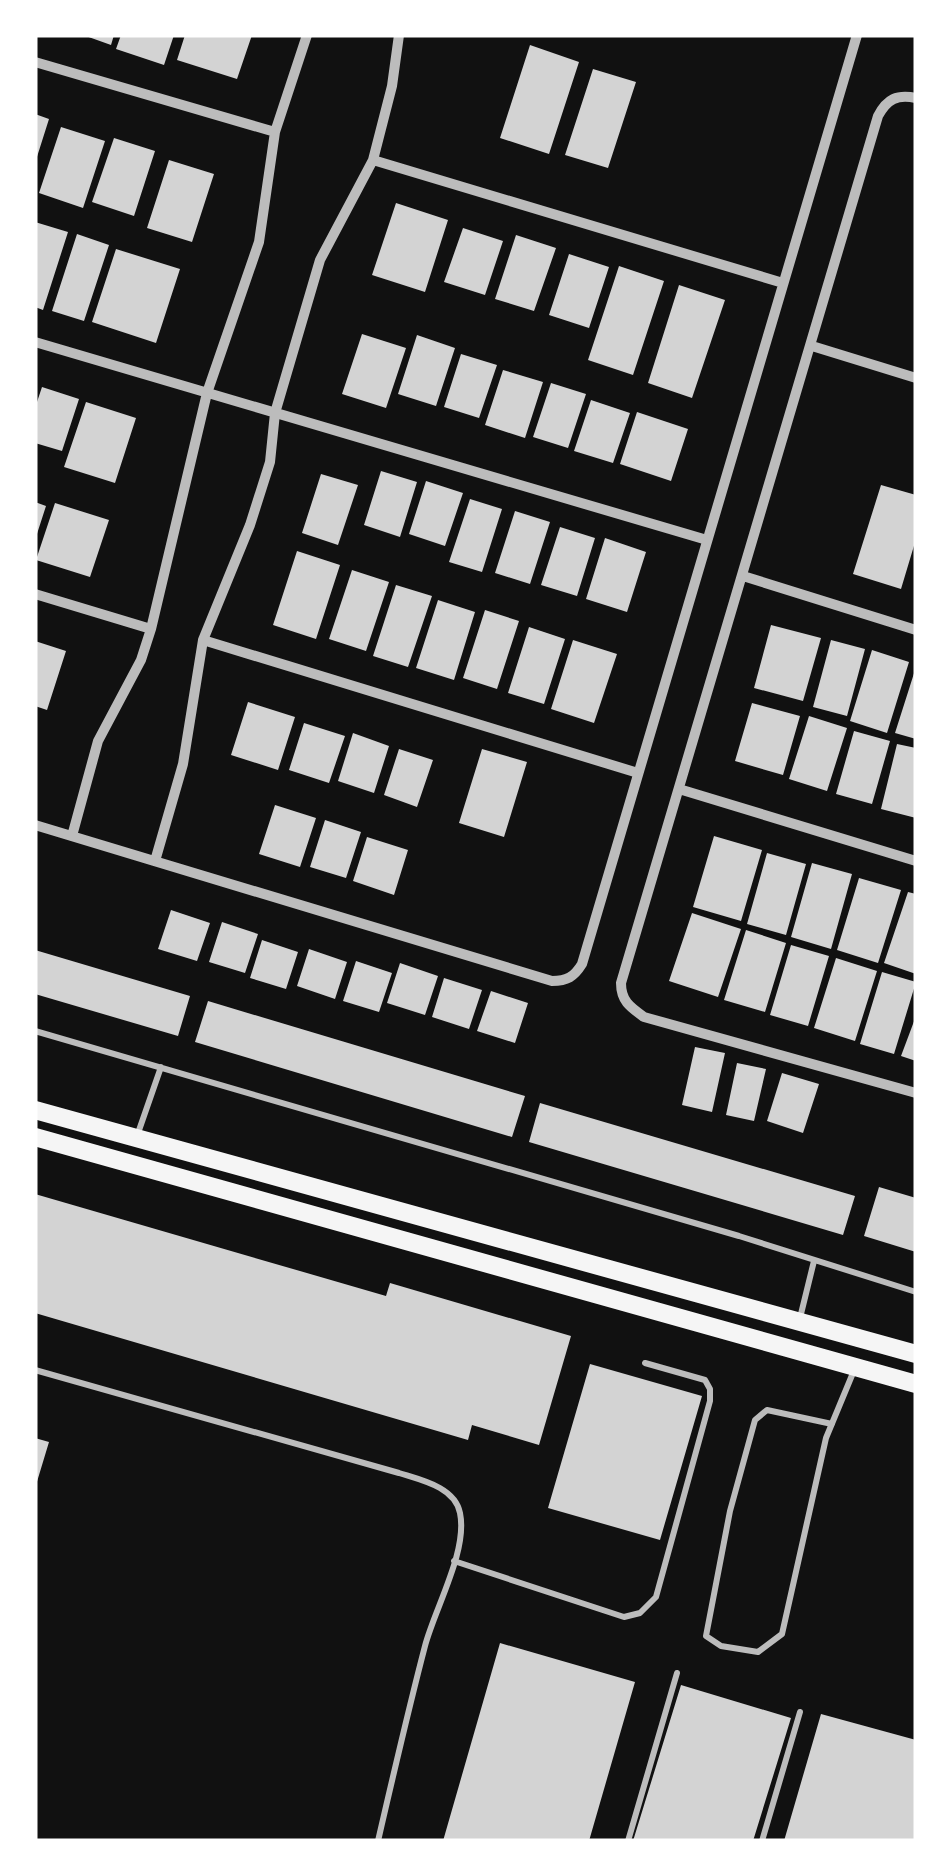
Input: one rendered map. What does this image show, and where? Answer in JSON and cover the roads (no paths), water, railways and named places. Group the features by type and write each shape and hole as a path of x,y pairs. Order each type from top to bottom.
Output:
{"main road":[{"path":"35,1110 916,1354"},
{"path":"35,1137 916,1384"}],"street":[{"path":"72,836 98,741 141,660 151,630 207,393 260,242 274,132 307,35"},
{"path":"155,861 183,764 203,640 250,525 270,462 275,413 320,260 374,160 392,86 399,35"},
{"path":"35,825 552,981 565,981 575,975 582,964 857,35"},
{"path":"35,62 274,132"},
{"path":"911,97 885,103 878,116 678,788 621,994 626,1004 644,1017 916,1093"},
{"path":"374,160 783,283"},
{"path":"35,342 707,540"},
{"path":"812,346 916,378"},
{"path":"743,576 916,630"},
{"path":"35,594 151,630"},
{"path":"203,640 638,773"},
{"path":"678,788 916,861"}],"lane":[{"path":"35,1031 739,1236 916,1292"},
{"path":"136,1138 161,1067"},
{"path":"800,1321 814,1261"},
{"path":"454,1561 624,1617 640,1613 656,1598 710,1401 710,1389 705,1380 644,1363"},
{"path":"832,1424 767,1410 755,1420 730,1510 706,1636 721,1646 758,1652 782,1634 826,1438 832,1424 855,1367"},
{"path":"35,1370 429,1482 455,1499 460,1514 460,1540 426,1642 378,1841"},
{"path":"628,1841 677,1673"},
{"path":"762,1841 800,1712"}]}
